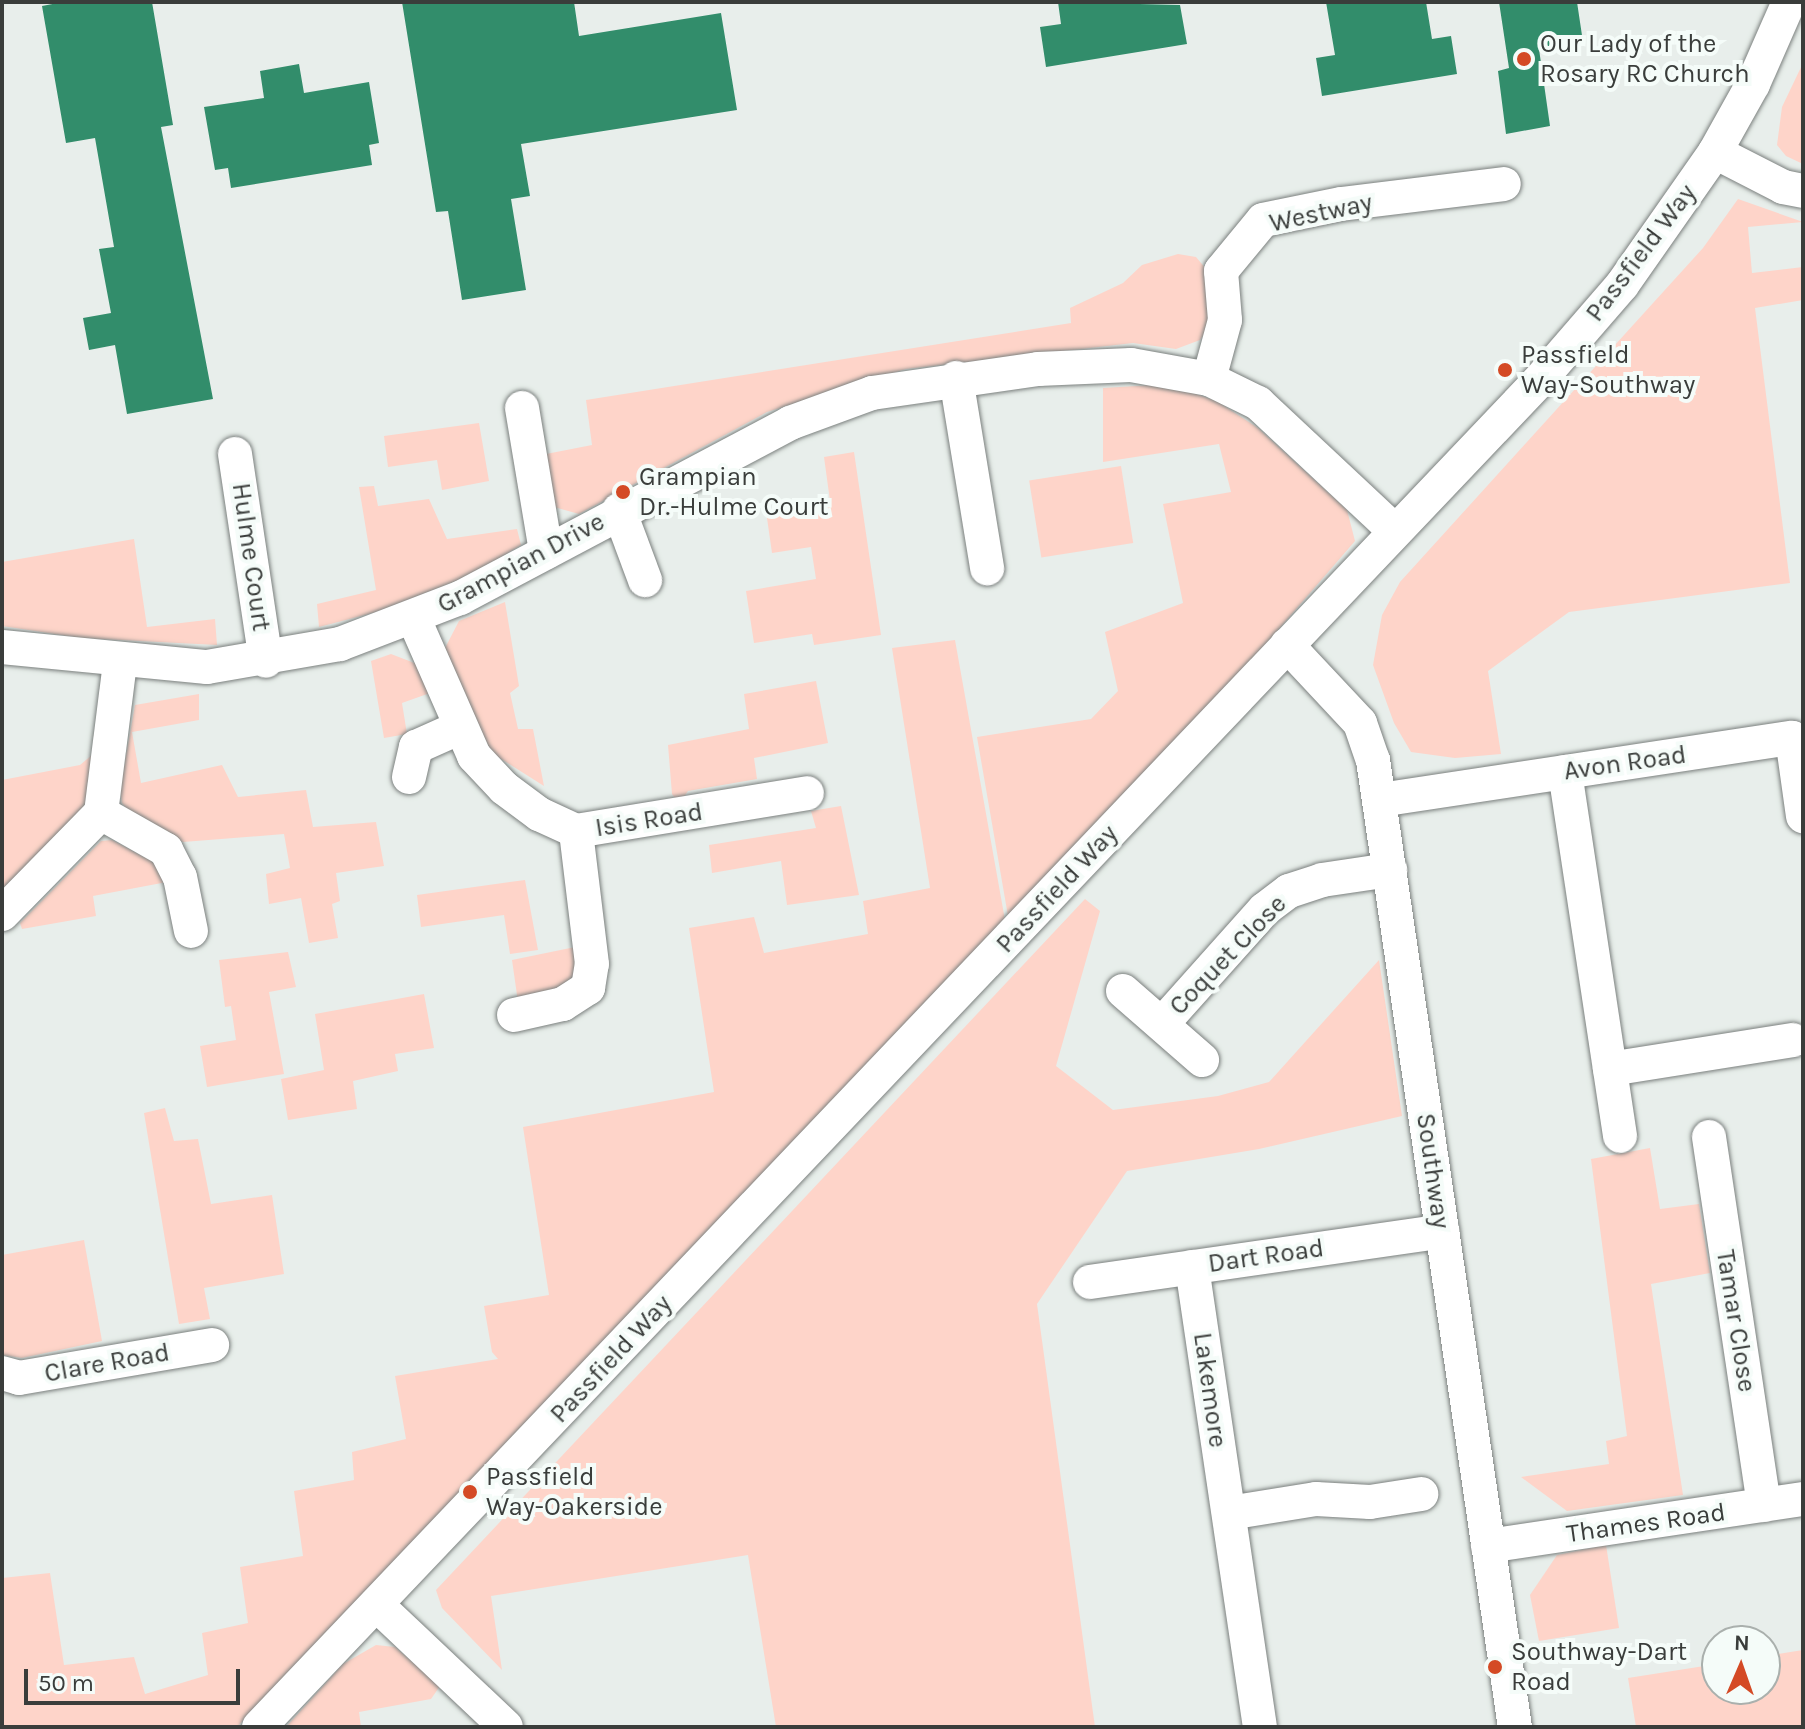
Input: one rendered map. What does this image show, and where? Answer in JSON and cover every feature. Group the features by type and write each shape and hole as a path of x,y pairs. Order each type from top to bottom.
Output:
{"street":[{"name":"Passfield Way","path":"259,1727 378,1606 1538,382 1622,285 1715,152 1753,84 1789,2"},
{"path":"1715,152 1783,187 1803,191"},
{"name":"Westway","path":"1209,379 1225,320 1221,271 1263,220 1341,204 1504,184"},
{"name":"Grampian Drive","path":"2,647 120,662 207,667 266,661 340,644 414,619 790,423 872,393 956,378 1131,365 1209,379 1258,403 1395,531"},
{"path":"956,378 987,568"},
{"path":"522,408 546,552"},
{"name":"Hulme Court","path":"235,454 266,661"},
{"path":"619,510 645,580"},
{"name":"Isis Road","path":"414,619 474,756 504,788 539,814 576,831 807,793"},
{"name":"Southway","path":"1287,645 1360,723 1380,800 1515,1727"},
{"path":"2,914 101,813 120,662"},
{"path":"409,777 416,747 461,727"},
{"name":"Avon Road","path":"1380,800 1792,738 1803,816"},
{"path":"1565,772 1620,1136"},
{"path":"101,813 166,850 180,877 191,931"},
{"path":"514,1015 563,1004 588,988 592,964 576,831"},
{"name":"Coquet Close","path":"1162,1024 1265,909 1289,891 1322,880 1390,870"},
{"path":"1123,991 1202,1060"},
{"path":"1610,1069 1793,1040"},
{"name":"Tamar Close","path":"1709,1137 1764,1505"},
{"name":"Dart Road","path":"1090,1282 1442,1231"},
{"name":"Lakemore","path":"1192,1267 1260,1727"},
{"name":"Clare Road","path":"2,1373 19,1378 77,1381 212,1345"},
{"path":"1229,1513 1316,1499 1370,1502 1421,1494"},
{"name":"Thames Road","path":"1488,1546 1803,1499"},
{"path":"378,1606 506,1727"}],"shaded area":[{"path":"1803,63 1803,164 1786,156 1777,145 1782,107"},
{"path":"1738,199 1803,222 1748,227 1752,273 1803,267 1803,300 1755,308 1790,583 1569,612 1488,671 1501,754 1455,758 1411,752 1394,723 1373,665 1382,615 1400,582 1703,248"},
{"path":"1178,254 1196,257 1212,276 1213,321 1200,340 1176,349 1133,343 906,369 767,412 579,514 554,507 541,455 592,445 586,400 1071,323 1070,308 1123,283 1142,265"},
{"path":"1170,384 1218,402 1258,428 1347,510 1355,541 1266,644 1008,916 977,737 1091,719 1118,691 1105,632 1183,603 1163,504 1231,492 1219,444 1103,462 1103,388"},
{"path":"479,423 489,481 442,490 437,460 388,467 384,436"},
{"path":"854,452 881,635 814,645 812,634 754,643 746,591 816,579 811,547 772,553 766,511 830,501 824,457"},
{"path":"1121,466 1133,543 1041,558 1029,481"},
{"path":"374,486 378,506 429,499 447,539 517,529 521,545 473,574 384,610 319,627 317,604 376,590 359,487"},
{"path":"134,539 147,627 215,619 217,645 81,638 2,626 2,562"},
{"path":"505,602 519,686 510,693 518,729 533,729 544,786 490,752 445,648 459,621"},
{"path":"955,640 1005,920 237,1727 2,1727 2,1578 50,1573 64,1665 134,1657 145,1694 208,1675 202,1633 248,1623 240,1567 303,1556 294,1491 354,1480 352,1452 406,1439 395,1376 498,1359 492,1352 484,1306 549,1295 523,1127 714,1092 689,928 754,917 764,953 868,934 863,901 930,888 892,648"},
{"path":"391,654 417,664 430,693 402,703 407,734 384,738 371,661"},
{"path":"816,681 828,743 754,758 757,779 688,791 679,804 672,794 668,745 749,729 744,694"},
{"path":"199,694 199,720 132,732 141,783 222,765 238,797 306,790 313,827 376,822 384,866 336,873 340,901 332,904 338,938 309,943 301,898 269,904 266,874 290,868 284,834 183,842 133,816 122,803 120,790 135,705"},
{"path":"92,755 93,787 80,814 2,902 2,780 80,765"},
{"path":"841,806 859,895 787,905 781,861 712,873 709,845 816,828 811,811"},
{"path":"112,840 159,865 167,882 93,896 96,916 22,929 20,923 101,841"},
{"path":"525,880 538,950 510,954 504,915 421,927 417,895"},
{"path":"1085,899 1100,911 1056,1066 1113,1110 1218,1096 1269,1082 1379,960 1402,1116 1259,1149 1127,1171 1037,1304 1095,1727 776,1727 748,1555 491,1596 502,1670 442,1608 436,1590"},
{"path":"580,946 575,974 563,988 518,1002 512,960"},
{"path":"288,952 296,987 269,992 284,1074 207,1087 200,1046 236,1040 231,1006 225,1007 219,960"},
{"path":"424,994 434,1048 395,1054 398,1071 353,1081 357,1109 288,1120 281,1079 324,1070 315,1014"},
{"path":"165,1108 174,1141 198,1139 211,1204 272,1195 284,1274 204,1288 210,1319 179,1324 144,1113"},
{"path":"1650,1148 1660,1209 1699,1204 1710,1273 1651,1284 1683,1495 1567,1511 1521,1477 1609,1464 1606,1441 1627,1436 1591,1159"},
{"path":"84,1240 102,1341 22,1358 2,1355 2,1255"},
{"path":"1606,1545 1619,1628 1539,1641 1530,1595 1557,1555"},
{"path":"376,1645 395,1647 440,1686 431,1699 359,1712 361,1727 286,1727 343,1664"},
{"path":"1803,1650 1803,1727 1636,1727 1628,1678 1701,1667 1701,1705 1781,1705 1781,1653"}],"building":[{"path":"63,2 152,2 173,125 161,127 213,399 127,414 115,345 89,350 83,318 111,313 99,249 114,247 95,138 66,143 42,6"},
{"path":"402,2 574,2 579,36 721,13 737,110 521,144 530,196 511,199 526,290 462,300 448,211 436,212"},
{"path":"1058,2 1180,5 1187,44 1046,67 1040,27 1061,24"},
{"path":"1326,2 1426,2 1432,39 1451,36 1457,74 1322,96 1316,58 1335,55"},
{"name":"Our Lady of the Rosary RC Church","path":"1499,2 1577,2 1583,42 1539,49 1550,126 1506,134 1498,71 1509,68"},
{"path":"299,64 304,93 369,82 379,143 369,145 372,165 231,188 228,168 215,170 204,107 264,98 260,71"}],"place":[{"name":"Our Lady of the Rosary RC Church","path":"1524,59"},
{"name":"Passfield Way-Southway","path":"1505,370"},
{"name":"Grampian Dr.-Hulme Court","path":"623,492"},
{"name":"Passfield Way-Oakerside","path":"470,1492"},
{"name":"Southway-Dart Road","path":"1495,1667"}]}
